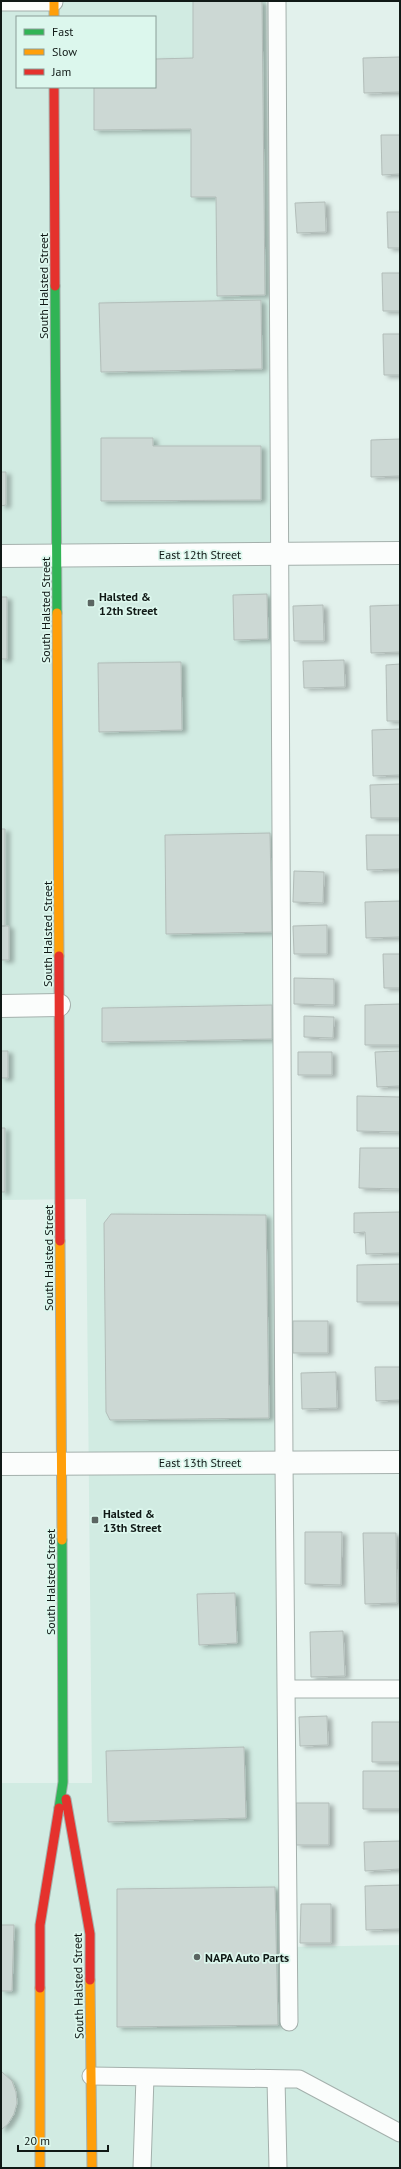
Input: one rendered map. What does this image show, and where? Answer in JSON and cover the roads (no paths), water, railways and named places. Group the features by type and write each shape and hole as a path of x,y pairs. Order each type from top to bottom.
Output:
{"street":[{"name":"South Halsted Street","path":"40,2168 40,1925 63,1782 54,88"},
{"name":"East 12th Street","path":"1,556 400,553"},
{"path":"1,1006 59,1005"},
{"name":"East 13th Street","path":"1,1464 62,1462 400,1462"},
{"name":"South Halsted Street","path":"63,1782 90,1934 92,2168"}],"lane":[{"path":"277,1 284,1462 289,2022"},
{"path":"1,2 54,7"},
{"path":"286,1689 400,1689"},
{"path":"91,2076 299,2079 400,2133"},
{"path":"142,2168 145,2077"},
{"path":"276,2079 278,2168"}],"place":[{"name":"Halsted & 12th Street","path":"91,603"},
{"name":"Halsted & 13th Street","path":"95,1520"},
{"name":"NAPA Auto Parts","path":"197,1957"}]}
